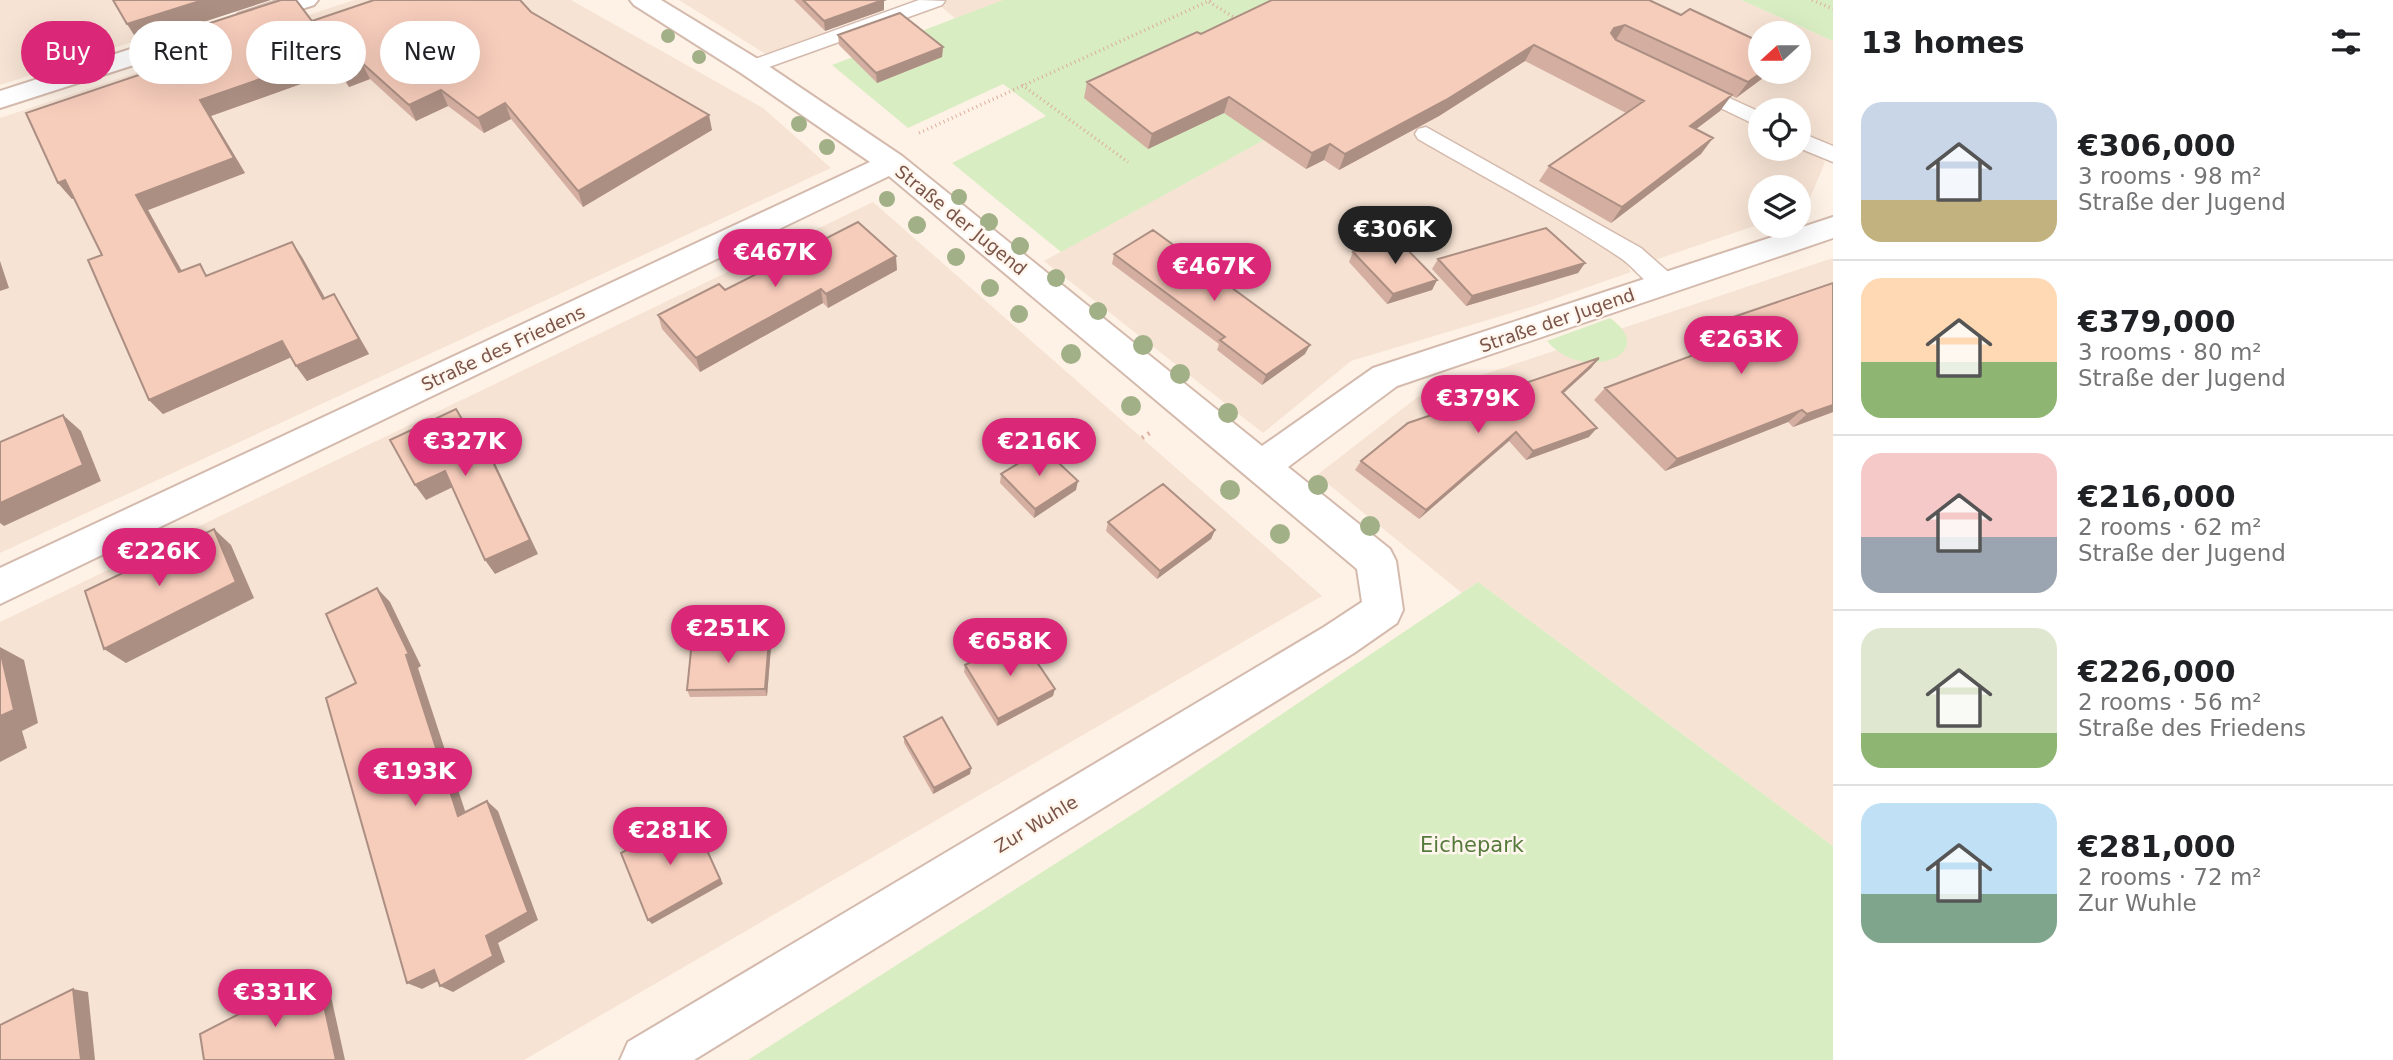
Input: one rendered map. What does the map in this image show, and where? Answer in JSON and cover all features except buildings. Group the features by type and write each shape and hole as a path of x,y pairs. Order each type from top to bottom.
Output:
{"street":[{"path":"0,100 305,0"},
{"name":"Straße der Jugend","path":"643,0 751,67 885,158 1376,561"},
{"name":"Straße des Friedens","path":"0,587 885,158"},
{"name":"Straße der Jugend","path":"1261,466 1385,377 1833,227"},
{"name":"Zur Wuhle","path":"646,1060 1339,640 1383,610 1376,561"}],"lane":[{"path":"751,67 935,1"},
{"path":"1667,75 1748,114"},
{"path":"1426,134 1632,254 1665,283"},
{"path":"1811,145 1833,155"}],"path":[{"path":"1812,0 1833,9"},
{"path":"885,158 1021,85 1210,1 1242,22"},
{"path":"1021,85 1128,162"}],"shaded area":[{"path":"0,0 261,0 197,21 129,21 129,43 115,48 115,21 21,21 21,78 0,85"},
{"path":"354,0 571,0 763,108 831,168 0,553 0,118 102,84 115,84 115,80 129,75 129,84 232,84 232,41 246,36 246,84 366,84 366,21 291,21"},
{"path":"679,0 885,0 817,22 827,34 769,56"},
{"path":"933,0 1003,0 956,19"},
{"path":"1517,0 1741,0 1788,21 1748,21 1748,84 1811,84 1811,31 1833,41 1833,148 1811,137 1811,98 1748,98 1748,107 1620,45 1610,53 1748,120 1748,161 1811,161 1811,151 1825,162 1811,196 1811,175 1748,175 1748,228 1655,260 1433,131 1420,139 1624,259 1631,272 1534,306 1351,361 1263,433 1044,261"},
{"path":"873,202 1322,596 524,1060 0,1060 0,622"},
{"path":"1833,258 1833,846 1478,582 1462,593 1317,475 1419,396"}],"green space":[{"path":"1003,0 1517,0 1061,252 952,163 1046,116 1003,84 908,128 832,65"},
{"path":"1741,0 1833,0 1833,41 1811,31 1811,21 1788,21"},
{"path":"1610,318 1624,331 1627,343 1622,353 1611,360 1579,361 1562,354 1547,341"},
{"name":"Eichepark","path":"1478,582 1833,846 1833,1060 748,1060 1144,807"}]}
